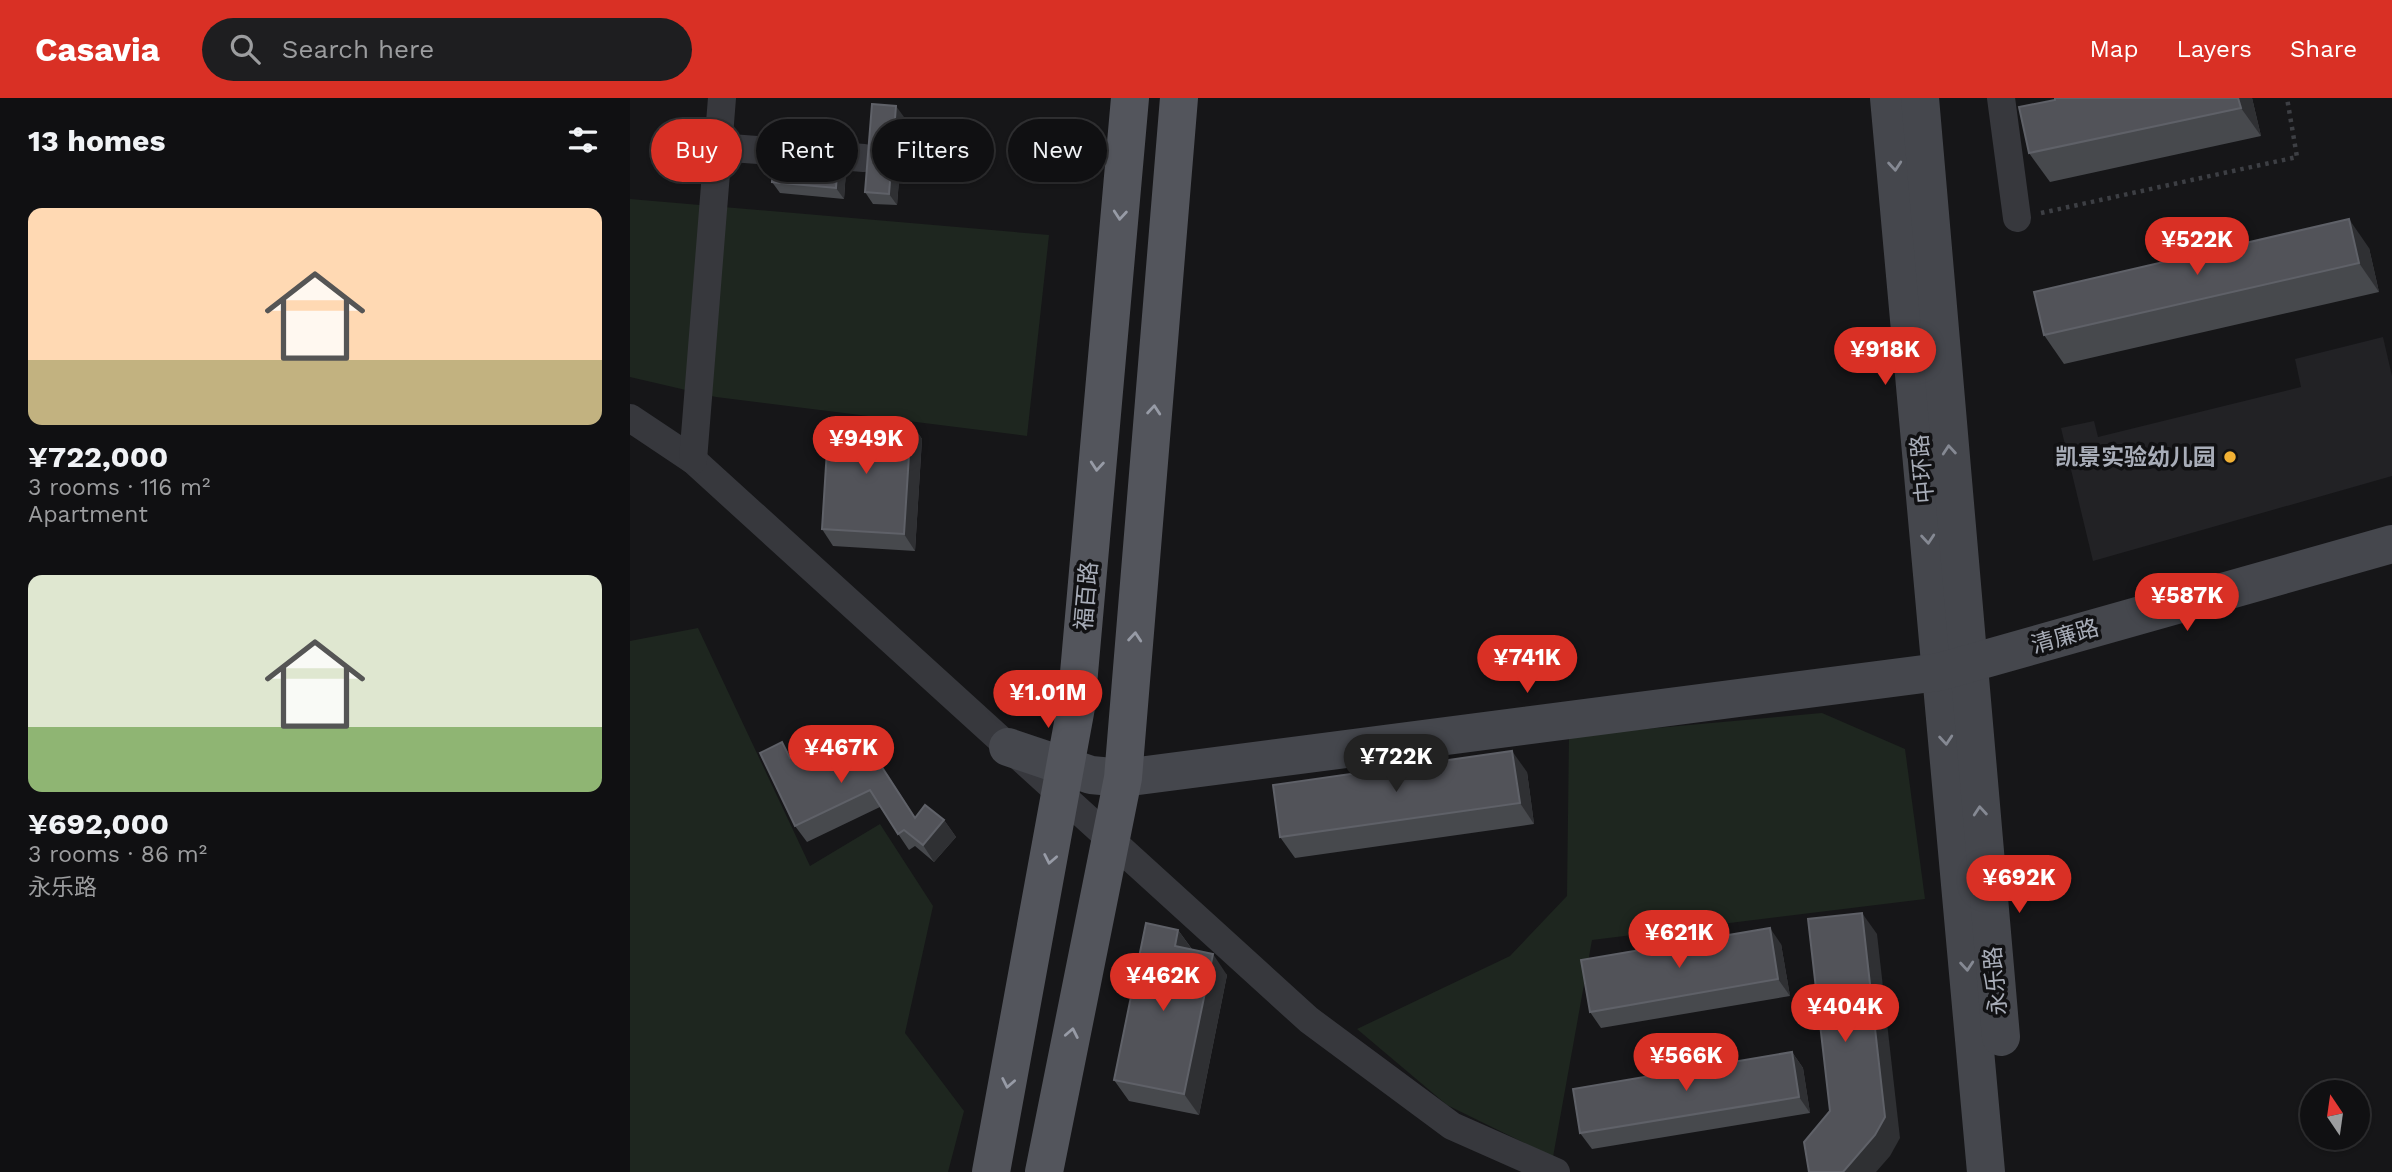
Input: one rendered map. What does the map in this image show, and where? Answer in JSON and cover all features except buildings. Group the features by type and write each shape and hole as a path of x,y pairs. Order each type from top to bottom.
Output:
{"main road":[{"name":"福百路","path":"991,1172 1076,707 1130,98"},
{"path":"1044,1172 1123,778 1179,98"}],"street":[{"path":"721,119 722,98"},
{"name":"中环路","path":"1889,98 1953,668"},
{"name":"中环路","path":"1920,98 1953,668"},
{"path":"2001,98 2017,218"},
{"path":"742,149 864,158"},
{"path":"693,460 716,182"},
{"path":"630,418 693,460 1008,747"},
{"name":"清廉路","path":"1008,747 1064,782 1123,778 1953,668 2392,544"},
{"name":"永乐路","path":"1953,668 1986,1172"},
{"name":"永乐路","path":"1953,668 2013,1172"},
{"path":"1064,782 1111,841 1320,1028 1452,1126 1556,1172"}],"path":[{"path":"2017,218 2297,157 2287,98"}],"shaded area":[{"path":"630,199 1049,235 1027,436 716,397 630,377"},
{"name":"凯景实验幼儿园","path":"2383,337 2392,376 2392,476 2093,561 2061,428 2094,421 2098,437 2301,387 2295,359"},
{"path":"698,628 810,866 880,824 933,906 905,1033 964,1111 948,1172 630,1172 630,641"},
{"path":"1822,713 1905,749 1925,899 1592,940 1553,1157 1447,1105 1357,1029 1510,956 1567,896 1569,736"}],"place":[{"name":"凯景实验幼儿园","path":"2230,457"}]}
